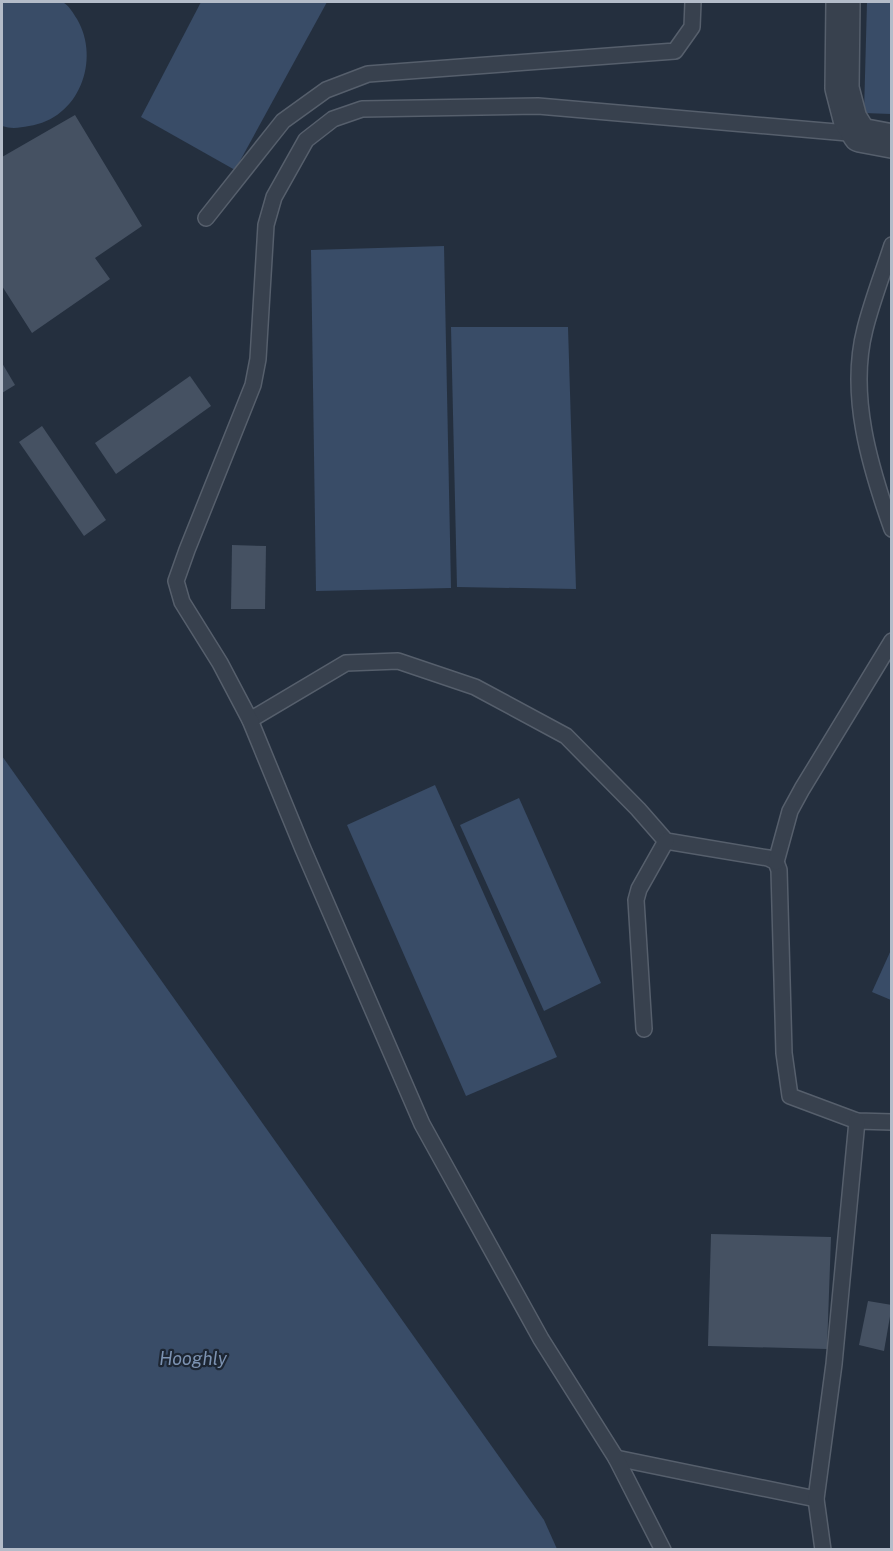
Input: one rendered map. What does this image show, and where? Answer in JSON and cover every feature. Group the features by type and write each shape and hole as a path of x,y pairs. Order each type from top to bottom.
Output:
{"street":[{"path":"843,2 842,88 850,119 876,138"}],"lane":[{"path":"206,218 283,121 326,90 368,74 675,51 692,27 693,2"},
{"path":"663,1550 616,1458 541,1339 422,1124 250,720 220,663 182,602 176,581 253,385 258,359 266,225 274,197 306,140 333,119 362,109 538,106 876,138"},
{"path":"891,245 864,331 859,371 863,422 875,481 891,529"},
{"path":"891,641 794,804 776,862 779,870 784,1053 790,1096 857,1121 891,1122"},
{"path":"250,720 346,663 398,661 475,687 566,736 666,841 768,858 776,862"},
{"path":"644,1029 636,900 639,890 666,841"},
{"path":"823,1550 816,1499 834,1364 857,1121"},
{"path":"616,1458 816,1499"}],"water":[{"path":"2,2 62,2 77,19 84,35 87,52 86,69 81,85 72,100 61,112 46,121 18,128 2,126"},
{"path":"201,2 327,2 235,170 141,117"},
{"path":"867,2 891,2 891,114 864,113"},
{"path":"444,246 451,588 316,591 311,250"},
{"path":"451,327 568,327 576,589 457,587"},
{"name":"Hooghly","path":"2,756 544,1520 557,1549 2,1549"},
{"path":"435,785 557,1057 466,1096 347,825"},
{"path":"519,798 601,983 544,1011 460,825"},
{"path":"891,950 892,1000 872,992"}],"building":[{"path":"75,115 142,226 95,258 110,279 32,333 2,286 2,157"},
{"path":"2,363 15,385 2,393"},
{"path":"190,376 211,406 116,474 95,443"},
{"path":"42,426 106,520 84,536 19,442"},
{"path":"232,545 266,546 265,609 231,609"},
{"path":"711,1234 831,1237 827,1349 708,1346"},
{"path":"868,1301 892,1305 884,1351 859,1345"}]}
